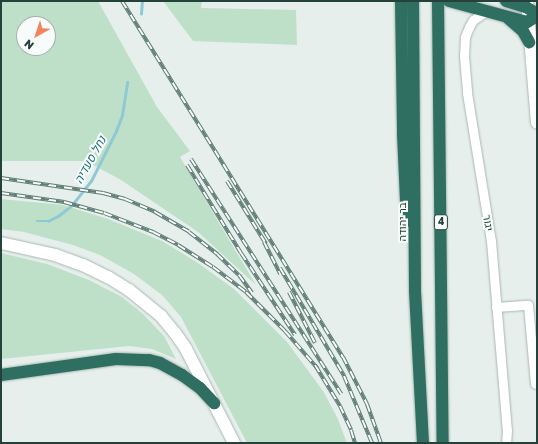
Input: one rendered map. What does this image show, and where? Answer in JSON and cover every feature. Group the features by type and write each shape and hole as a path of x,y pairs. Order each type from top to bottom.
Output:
{"highway":[{"path":"401,1 403,134 408,241 415,291"},
{"name":"בר יהודה","path":"412,1 415,291 423,443"},
{"name":"4","path":"438,1 443,443"},
{"path":"449,1 507,17 531,12"},
{"path":"506,1 531,12"},
{"path":"507,17 523,31 529,42"},
{"path":"1,375 116,359 149,360 160,363 182,375 200,388 214,402"}],"street":[{"name":"יגור","path":"486,12 473,20 468,27 465,37 464,56 467,94 491,241 507,430 506,443"},
{"path":"531,12 529,42 537,123"},
{"path":"1,243 55,255 108,277 129,290 161,316 176,333 214,402 234,443"},
{"path":"496,307 528,305 534,384"},
{"path":"507,430 511,443"}],"green space":[{"path":"1,1 98,1 157,107 190,151 180,157 256,285 198,232 121,180 86,161 1,161"},
{"path":"163,1 202,1 201,8 296,10 297,45 193,41"},
{"path":"1,199 63,205 108,219 162,241 198,263 234,289 287,342 323,391 337,417 347,443 247,443 181,317 162,295 134,274 100,255 73,245 24,232 1,229"},
{"path":"1,253 47,264 89,280 122,297 143,314 164,336 176,359 152,349 129,346 1,359"}],"waterway":[{"name":"נחל סעדיה","path":"141,14 142,1"},
{"name":"נחל סעדיה","path":"37,221 48,221 58,216 72,205 91,181 116,131 122,115 127,82"}],"railway":[{"path":"122,1 343,357 367,404 381,443"},
{"path":"191,159 341,394"},
{"path":"187,165 241,253 295,335"},
{"path":"1,178 103,193 125,199 155,212 189,232 217,254 239,275 252,293"},
{"path":"227,181 266,244"},
{"path":"1,193 64,202 104,213 153,232 178,245 213,267 246,292 285,331 318,369"},
{"path":"264,242 280,274"},
{"path":"280,268 344,376 372,443"},
{"path":"289,292 315,343"},
{"path":"315,365 340,406 355,443"}]}
